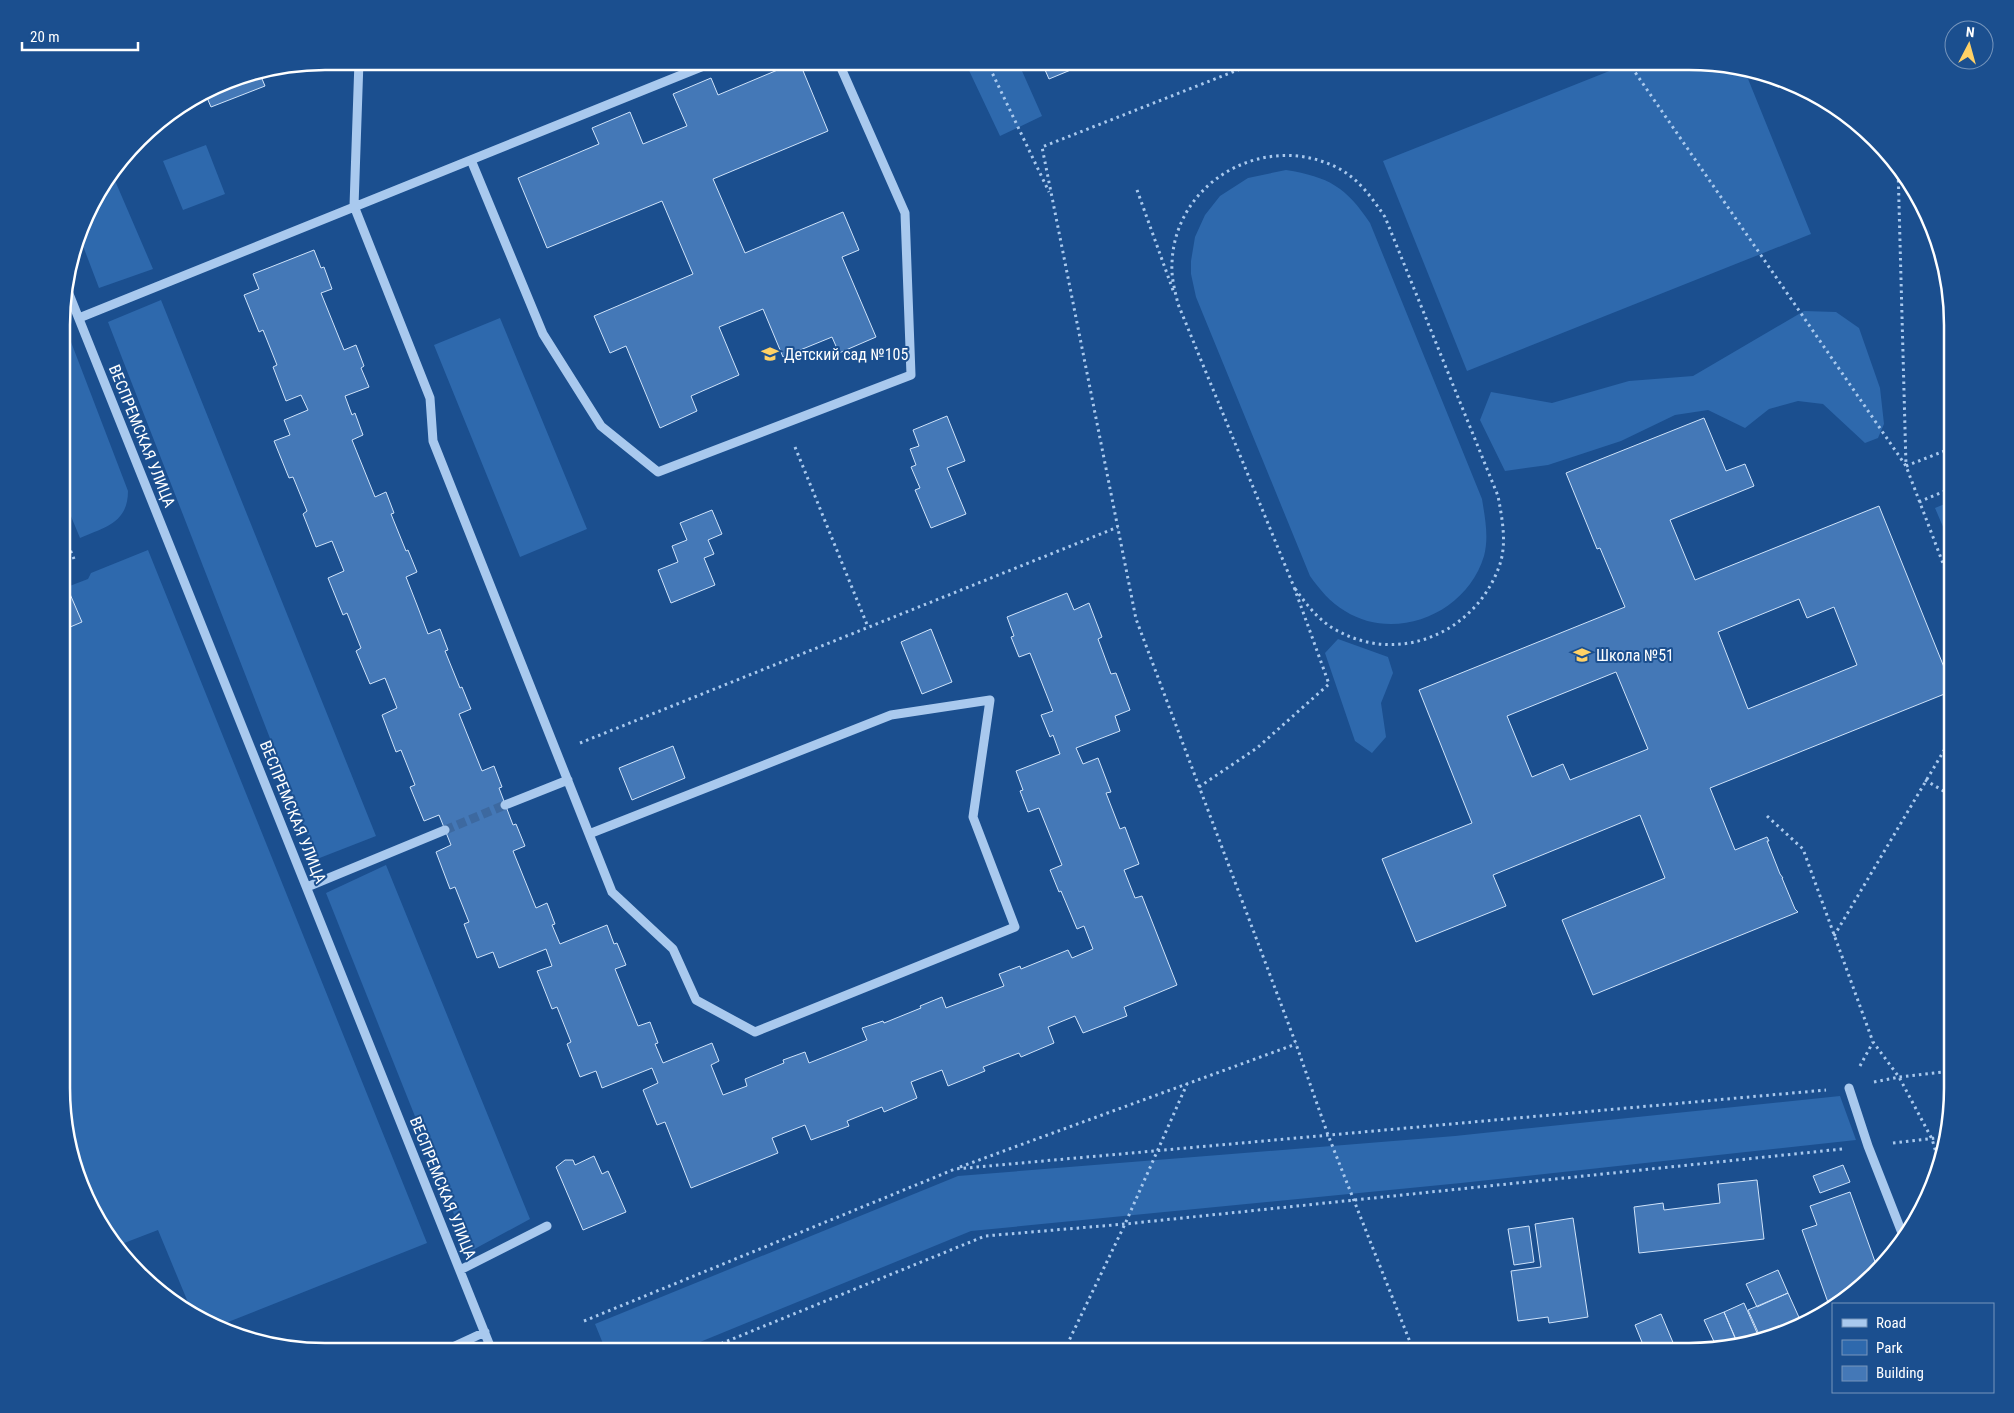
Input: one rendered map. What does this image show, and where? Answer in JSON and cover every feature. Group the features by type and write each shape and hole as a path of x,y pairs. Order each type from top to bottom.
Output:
{"street":[{"path":"359,70 354,206 430,398 433,441 612,892 673,949 696,1000 755,1032 1015,927 973,817 990,700 891,714 589,834"},
{"path":"79,318 694,70"},
{"path":"471,160 543,334 601,426 658,472 911,375 905,213 842,70"},
{"name":"ВЕСПРЕМСКАЯ УЛИЦА","path":"71,300 489,1343"},
{"path":"505,805 568,780"},
{"path":"307,887 445,830"},
{"path":"1849,1088 1868,1146 1901,1230"},
{"path":"460,1270 547,1226"},
{"path":"461,1343 485,1332"}],"path":[{"path":"991,70 1052,197"},
{"path":"1238,70 1042,147 1136,620 1296,1044 1328,1135 1410,1343"},
{"path":"1634,70 1906,466 1944,564"},
{"path":"1178,304 1172,276 1172,262 1177,233 1188,208 1206,185 1240,163 1286,154 1313,158 1339,168 1361,184 1384,217 1498,496 1504,534 1500,563 1486,594 1466,617 1441,634 1428,639 1390,645 1364,641 1336,630 1313,613 1294,587"},
{"path":"1898,180 1906,466"},
{"path":"1137,190 1178,304 1294,587 1329,684 1257,748 1199,787"},
{"path":"785,423 868,627"},
{"path":"1906,466 1944,451"},
{"path":"1919,502 1944,491"},
{"path":"557,752 1118,527"},
{"path":"70,549 74,559"},
{"path":"1834,936 1944,750"},
{"path":"1926,780 1944,791"},
{"path":"1767,816 1803,849 1873,1042 1899,1077 1932,1139 1936,1151"},
{"path":"584,1320 955,1169 1296,1044"},
{"path":"955,1169 1849,1088 1899,1077 1944,1072"},
{"path":"1068,1343 1187,1083"},
{"path":"722,1343 985,1236 1354,1201 1939,1139"}],"green space":[{"path":"969,70 1022,70 1042,116 1000,136"},
{"path":"1612,70 1723,72 1747,77 1811,234 1467,371 1383,161"},
{"path":"206,145 225,194 183,210 163,161"},
{"path":"1286,170 1314,176 1335,186 1353,201 1370,223 1482,499 1486,542 1484,556 1475,576 1462,593 1446,607 1427,617 1407,623 1386,624 1365,620 1345,611 1322,591 1310,576 1196,297 1191,274 1191,261 1195,237 1205,215 1220,196 1248,178"},
{"path":"115,180 153,269 99,288 83,246 96,212"},
{"path":"161,300 376,836 317,859 108,322"},
{"path":"1804,311 1836,312 1859,328 1880,388 1884,424 1878,438 1865,443 1823,404 1798,401 1769,409 1745,428 1708,410 1675,415 1621,441 1548,465 1505,471 1480,420 1491,392 1552,403 1629,381 1693,376"},
{"path":"500,318 587,529 520,557 434,345"},
{"path":"70,339 128,491 127,502 119,517 106,527 80,538 70,514"},
{"path":"1944,504 1944,529 1935,508"},
{"path":"148,550 427,1243 225,1323 188,1304 158,1230 123,1243 113,1230 89,1186 72,1122 70,1088 70,627 82,622 70,594 70,586 88,579 91,573"},
{"path":"1338,639 1388,657 1393,673 1381,703 1386,737 1372,753 1355,741 1325,653"},
{"path":"386,865 530,1219 469,1252 326,893"},
{"path":"1840,1096 1856,1140 1461,1183 971,1231 698,1343 603,1343 595,1324 958,1176 1455,1136"}],"building":[{"path":"778,70 803,70 828,131 713,179 745,253 843,212 859,250 842,257 876,337 839,353 832,337 783,357 763,309 719,327 739,375 691,396 697,411 660,428 626,346 610,353 594,316 693,274 662,201 547,248 518,178 599,144 592,128 630,112 643,144 687,126 673,94 711,78 718,95"},
{"path":"1045,70 1071,70 1049,79"},
{"path":"262,78 265,86 211,107 207,98 227,89"},
{"path":"314,250 321,268 324,267 332,289 321,293 344,350 356,345 364,366 361,368 369,387 345,396 352,415 355,413 363,435 352,440 375,497 386,492 394,513 391,514 417,572 406,577 428,634 440,629 448,650 445,651 471,709 459,714 482,771 494,766 502,787 499,788 513,825 516,824 525,846 513,851 536,908 547,903 555,924 552,925 560,944 607,925 614,944 617,943 626,965 615,969 638,1026 650,1022 658,1043 655,1044 663,1063 712,1043 719,1061 711,1065 723,1095 747,1086 745,1079 784,1063 783,1060 805,1052 809,1063 867,1040 862,1028 883,1021 884,1023 942,997 946,1008 1004,986 999,974 1020,966 1021,969 1068,950 1072,958 1093,949 1084,926 1077,929 1061,891 1059,892 1050,870 1062,865 1039,808 1028,812 1020,791 1023,790 1016,771 1060,754 1053,735 1050,737 1041,715 1053,711 1030,653 1019,657 1011,637 1014,636 1007,617 1067,593 1074,610 1089,603 1102,637 1098,639 1111,674 1116,673 1130,710 1115,716 1120,731 1076,748 1083,764 1098,758 1111,792 1106,793 1120,829 1125,827 1139,864 1124,870 1135,898 1142,896 1177,985 1124,1007 1127,1016 1083,1033 1075,1016 1048,1027 1054,1043 1021,1057 1019,1053 983,1067 985,1071 948,1086 942,1070 911,1082 917,1098 884,1112 882,1107 847,1121 849,1126 811,1140 805,1125 772,1138 778,1153 691,1188 665,1122 657,1125 643,1090 658,1083 652,1068 602,1088 596,1071 580,1077 567,1044 571,1042 557,1007 552,1009 537,971 552,966 546,949 499,968 493,952 477,958 464,924 469,922 455,887 450,889 436,852 451,845 439,815 424,821 410,787 415,785 401,750 396,752 382,715 397,708 385,678 370,684 356,651 361,648 347,613 343,615 328,578 344,571 332,541 316,547 303,514 307,511 293,477 289,478 274,441 290,435 284,420 308,410 301,395 286,401 273,367 277,365 263,330 259,332 244,295 259,289 253,274"},
{"path":"947,416 965,461 947,468 966,514 931,528 915,490 920,488 911,467 916,465 910,449 919,446 913,430"},
{"path":"1704,418 1726,471 1745,464 1754,486 1670,520 1695,580 1879,506 1944,667 1944,694 1710,788 1735,850 1767,837 1780,874 1798,912 1593,995 1562,920 1665,878 1640,815 1493,875 1506,906 1416,942 1382,859 1472,823 1419,690 1625,607 1600,548 1597,549 1566,473","holes":["1799,599 1807,618 1834,607 1857,665 1748,709 1718,632","1616,672 1648,749 1570,780 1563,764 1532,777 1507,716"]},
{"path":"712,510 722,534 708,540 714,554 704,558 715,585 671,603 658,570 678,562 672,546 687,540 680,523"},
{"path":"70,594 82,622 70,627"},
{"path":"931,629 952,682 922,694 901,642"},
{"path":"673,746 685,778 632,800 619,768"},
{"path":"594,1156 602,1174 608,1171 626,1212 583,1230 556,1167 565,1160 573,1160 575,1165"},
{"path":"1843,1165 1850,1182 1820,1193 1813,1176"},
{"path":"1757,1180 1764,1239 1639,1253 1634,1207 1663,1203 1664,1210 1720,1203 1718,1184"},
{"path":"1850,1192 1875,1262 1857,1280 1828,1302 1802,1230 1817,1225 1810,1206"},
{"path":"1573,1218 1588,1317 1549,1323 1548,1317 1518,1321 1511,1271 1541,1267 1535,1224"},
{"path":"1529,1226 1534,1262 1514,1265 1508,1229"},
{"path":"1778,1270 1788,1293 1757,1307 1746,1284"},
{"path":"1788,1293 1799,1318 1758,1333 1748,1310"},
{"path":"1744,1303 1757,1333 1736,1339 1724,1312"},
{"path":"1724,1312 1735,1339 1714,1342 1704,1320"},
{"path":"1661,1314 1673,1343 1642,1343 1635,1325"}],"tunnel":[{"path":"445,830 505,805"}],"place":[{"name":"Детский сад №105","path":"770,354"},
{"name":"Школа №51","path":"1582,655"}]}
